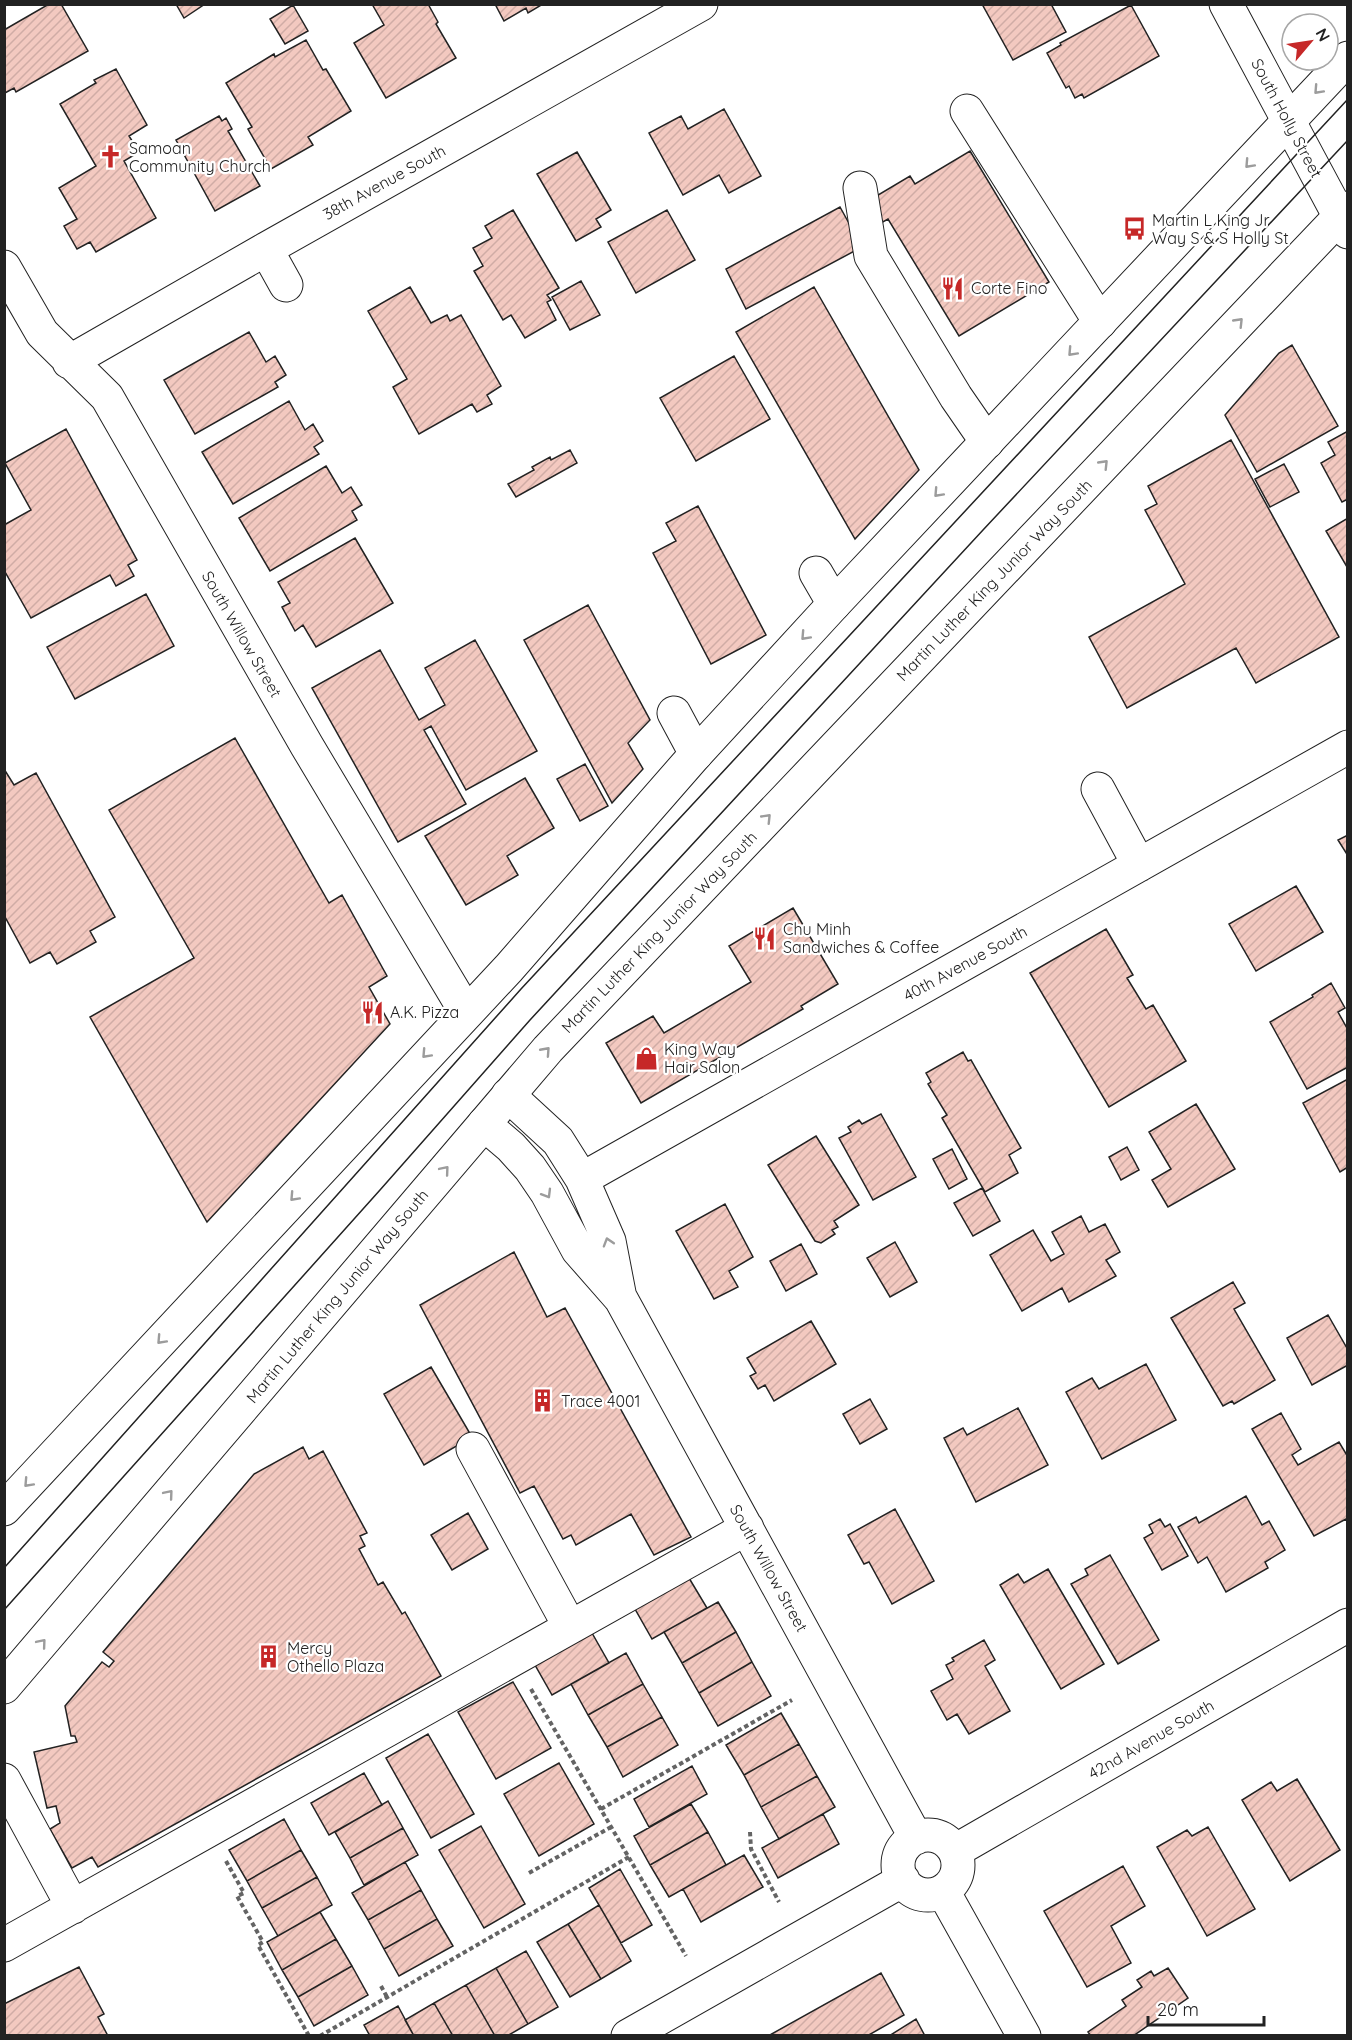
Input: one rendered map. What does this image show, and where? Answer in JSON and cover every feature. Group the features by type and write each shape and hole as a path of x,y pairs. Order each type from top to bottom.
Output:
{"street":[{"name":"38th Avenue South","path":"69,362 701,4"},
{"name":"South Holly Street","path":"1226,4 1345,219"},
{"path":"4,1509 508,968 696,754 834,604 1347,58"},
{"path":"967,111 1100,322"},
{"path":"860,188 871,256 956,397 987,442"},
{"name":"Martin Luther King Junior Way South","path":"4,1687 548,1049 1345,219"},
{"path":"266,249 285,285"},
{"name":"South Willow Street","path":"4,267 42,333 107,397 307,746 466,1012"},
{"path":"816,573 834,604"},
{"path":"674,713 696,754"},
{"name":"40th Avenue South","path":"582,1179 1347,747"},
{"path":"1098,789 1139,865"},
{"name":"South Willow Street","path":"508,1095 558,1141 582,1179 609,1241 621,1299"},
{"name":"South Willow Street","path":"484,1124 511,1147 530,1168 547,1193 578,1250 621,1299 915,1838"},
{"path":"473,1449 570,1627"},
{"path":"4,1945 747,1528"},
{"name":"42nd Avenue South","path":"955,1851 1347,1625"},
{"path":"4,1780 73,1907"},
{"path":"931,1835 941,1838 955,1851 958,1871 955,1880 943,1891 930,1895 920,1894 911,1890 899,1874 900,1854 905,1846 915,1838 931,1835"},
{"path":"628,2036 903,1880"},
{"path":"943,1891 1024,2036"}],"path":[{"path":"513,1659 686,1956"},
{"path":"601,1809 792,1700"},
{"path":"530,1873 611,1827"},
{"path":"209,1831 244,1893 237,1896 263,1942 258,1945 309,2036"},
{"path":"750,1832 751,1849 779,1902"},
{"path":"320,2036 629,1857"},
{"path":"381,1986 387,1997"}],"building":[{"path":"49,4 61,4 88,51 16,92 14,88 5,93 4,30"},
{"path":"176,4 205,4 184,18"},
{"path":"372,4 428,4 438,22 436,24 456,58 386,98 354,43 384,25"},
{"path":"495,4 543,4 528,13 526,8 504,21"},
{"path":"982,4 1051,4 1066,32 1013,60"},
{"path":"293,5 308,31 285,44 270,19"},
{"path":"1131,5 1159,56 1084,98 1082,94 1075,98 1069,86 1066,88 1047,53 1061,45 1060,43"},
{"path":"306,40 351,111 308,137 313,145 271,169 248,129 252,127 226,83 274,54 275,57"},
{"name":"Samoan Community Church","path":"116,69 147,125 129,136 139,152 124,161 156,218 96,252 90,242 77,249 64,226 77,219 59,188 96,166 60,104 96,83 94,80"},
{"path":"724,109 761,176 729,193 719,175 683,195 649,133 681,116 688,129"},
{"path":"219,116 222,121 226,118 232,129 228,131 260,186 215,211 176,140"},
{"path":"970,151 1049,282 959,336 888,219 881,223 868,201 910,176 915,184"},
{"path":"577,152 611,210 596,219 601,227 576,241 537,174"},
{"path":"840,207 862,247 746,309 726,269"},
{"path":"513,210 559,288 547,295 551,300 547,302 556,320 525,338 511,315 503,320 474,271 483,266 473,248 492,238 485,226"},
{"path":"667,210 695,260 636,293 608,242"},
{"path":"581,281 600,315 570,330 552,297"},
{"path":"410,287 431,323 447,315 450,321 461,315 501,386 487,395 492,404 477,412 472,404 419,434 393,387 407,379 368,311"},
{"path":"814,287 919,470 855,539 736,332"},
{"path":"249,332 266,362 275,356 286,375 275,382 278,387 195,434 164,380"},
{"path":"1292,345 1338,426 1257,472 1225,415 1279,353"},
{"path":"734,356 770,419 696,461 660,398"},
{"path":"289,401 305,430 313,424 323,441 314,447 319,454 233,504 202,452"},
{"path":"66,429 137,560 128,565 134,576 116,586 110,575 31,618 4,570 4,525 31,510 5,463"},
{"path":"1348,431 1348,499 1342,502 1321,463 1335,455 1328,442"},
{"path":"1231,440 1339,637 1256,683 1236,648 1127,708 1089,637 1185,584 1145,510 1157,504 1148,486"},
{"path":"570,450 577,463 516,497 508,484 534,470 532,467 550,457 551,460"},
{"path":"1284,464 1299,492 1270,507 1255,479"},
{"path":"326,466 342,493 351,487 362,505 352,511 357,520 270,571 239,518"},
{"path":"698,506 766,635 711,664 653,553 676,541 666,523"},
{"path":"1348,518 1348,567 1347,567 1326,531"},
{"path":"355,538 393,603 316,647 303,625 295,631 282,607 290,603 278,582"},
{"path":"146,594 174,646 75,699 47,647"},
{"path":"588,605 650,720 628,743 643,769 612,803 524,640"},
{"path":"475,640 537,751 466,790 431,726 424,730 466,804 398,842 312,688 380,650 419,720 445,705 425,668"},
{"path":"235,738 329,903 342,895 387,976 369,987 390,1024 207,1222 90,1017 194,958 109,810"},
{"path":"585,764 608,806 580,821 557,779"},
{"path":"4,769 14,785 36,773 115,917 90,931 96,942 57,964 50,952 30,963 4,915"},
{"path":"525,778 554,828 507,856 518,875 466,905 425,836"},
{"path":"1348,835 1348,856 1338,840"},
{"path":"1296,886 1323,932 1256,971 1229,924"},
{"path":"793,908 838,984 801,1006 803,1009 641,1103 606,1043 653,1016 664,1033 751,982 729,946"},
{"path":"1106,929 1133,975 1127,978 1146,1009 1153,1005 1186,1061 1109,1107 1030,973"},
{"path":"1331,983 1345,1008 1338,1012 1348,1030 1348,1067 1307,1089 1270,1022 1313,997 1312,995"},
{"path":"963,1052 968,1061 971,1060 1021,1148 1009,1155 1018,1173 985,1192 942,1118 947,1115 928,1084 931,1082 926,1073"},
{"path":"1348,1079 1348,1167 1340,1172 1303,1103"},
{"path":"1196,1104 1235,1169 1168,1207 1152,1180 1171,1169 1149,1132"},
{"path":"881,1114 916,1177 873,1200 839,1138 851,1132 848,1127 859,1120 862,1124"},
{"path":"816,1136 859,1205 834,1221 838,1227 832,1230 835,1234 821,1243 815,1241 768,1165"},
{"path":"1127,1147 1139,1170 1121,1180 1109,1157"},
{"path":"952,1149 967,1179 949,1189 933,1159"},
{"path":"982,1188 1000,1221 973,1236 954,1203"},
{"path":"725,1204 753,1257 729,1271 738,1287 714,1299 676,1231"},
{"path":"1081,1216 1089,1232 1105,1224 1120,1252 1106,1260 1116,1276 1069,1302 1062,1288 1022,1311 990,1255 1033,1230 1051,1261 1064,1254 1052,1232"},
{"path":"895,1242 917,1282 890,1297 867,1258"},
{"path":"801,1244 817,1274 786,1291 770,1261"},
{"name":"Trace 4001","path":"514,1252 547,1317 565,1308 691,1537 654,1555 631,1514 576,1545 571,1535 563,1539 534,1486 520,1493 420,1305"},
{"path":"1233,1282 1245,1303 1234,1309 1275,1380 1234,1404 1232,1401 1223,1406 1171,1318"},
{"path":"1328,1315 1348,1350 1348,1365 1312,1385 1287,1338"},
{"path":"811,1321 836,1364 774,1401 765,1385 758,1389 750,1376 756,1373 747,1358"},
{"path":"1146,1364 1176,1420 1102,1459 1066,1392 1092,1378 1099,1389"},
{"path":"431,1367 472,1437 424,1465 384,1394"},
{"path":"870,1399 887,1429 860,1444 843,1414"},
{"path":"1018,1408 1048,1465 976,1502 944,1438 963,1428 967,1435"},
{"path":"1281,1413 1301,1449 1292,1455 1298,1465 1339,1442 1348,1457 1348,1522 1346,1519 1314,1536 1252,1429"},
{"name":"Mercy Othello Plaza","path":"303,1447 309,1459 323,1451 367,1533 360,1536 365,1546 359,1549 378,1585 383,1582 402,1614 405,1612 441,1676 98,1867 92,1857 72,1868 50,1829 60,1823 56,1806 47,1808 34,1752 77,1742 75,1736 71,1736 65,1706 102,1662 109,1667 114,1661 103,1652 254,1474"},
{"path":"1246,1496 1262,1525 1269,1521 1285,1550 1265,1562 1268,1568 1226,1592 1207,1557 1198,1563 1178,1527 1196,1517 1199,1523"},
{"path":"895,1509 934,1581 892,1604 869,1562 864,1564 848,1535"},
{"path":"468,1513 488,1549 452,1570 431,1535"},
{"path":"1160,1519 1165,1527 1170,1524 1188,1556 1162,1570 1144,1538 1153,1533 1149,1525"},
{"path":"1110,1555 1159,1640 1118,1664 1071,1584 1088,1575 1085,1569"},
{"path":"1048,1569 1104,1664 1061,1689 1000,1585 1018,1574 1024,1583"},
{"path":"689,1578 707,1608 652,1639 635,1609"},
{"path":"718,1602 736,1632 682,1663 664,1632"},
{"path":"736,1632 752,1662 699,1693 682,1663"},
{"path":"592,1633 609,1663 552,1695 535,1665"},
{"path":"984,1640 995,1660 985,1666 1010,1711 969,1734 957,1714 947,1720 931,1691 953,1679 946,1665 954,1661 952,1658"},
{"path":"626,1653 643,1684 588,1715 571,1684"},
{"path":"752,1662 771,1696 718,1726 699,1693"},
{"path":"513,1682 551,1748 496,1779 458,1712"},
{"path":"643,1684 662,1717 607,1747 588,1715"},
{"path":"781,1713 799,1744 744,1775 726,1745"},
{"path":"662,1717 678,1745 623,1777 607,1747"},
{"path":"428,1734 474,1814 431,1838 386,1758"},
{"path":"799,1744 817,1776 761,1807 744,1775"},
{"path":"559,1763 594,1824 539,1856 504,1794"},
{"path":"692,1766 707,1794 649,1827 634,1799"},
{"path":"364,1773 382,1805 329,1835 311,1803"},
{"path":"817,1776 835,1807 779,1839 761,1807"},
{"path":"1297,1779 1340,1850 1290,1881 1242,1800 1271,1782 1277,1791"},
{"path":"388,1801 403,1828 350,1858 335,1832"},
{"path":"691,1804 708,1832 650,1865 634,1836"},
{"path":"823,1814 839,1844 778,1878 762,1848"},
{"path":"284,1819 301,1850 247,1881 229,1850"},
{"path":"481,1826 525,1904 484,1928 439,1850"},
{"path":"1208,1827 1255,1909 1207,1936 1157,1847 1187,1830 1192,1836"},
{"path":"403,1828 418,1855 364,1885 350,1858"},
{"path":"708,1832 726,1865 669,1897 650,1865"},
{"path":"301,1850 317,1877 262,1908 247,1881"},
{"path":"744,1855 763,1887 701,1922 683,1889"},
{"path":"405,1862 421,1890 368,1920 352,1893"},
{"path":"1123,1866 1145,1906 1111,1926 1131,1963 1087,1987 1044,1911"},
{"path":"620,1869 652,1925 621,1943 589,1888"},
{"path":"317,1877 332,1905 278,1936 262,1908"},
{"path":"421,1890 437,1919 384,1949 368,1920"},
{"path":"599,1905 631,1961 601,1979 568,1924"},
{"path":"320,1912 336,1939 282,1970 267,1942"},
{"path":"437,1919 453,1946 399,1976 384,1949"},
{"path":"568,1924 601,1979 570,1997 537,1942"},
{"path":"336,1939 352,1966 298,1997 282,1970"},
{"path":"526,1951 558,2007 528,2024 496,1968"},
{"path":"352,1966 368,1995 314,2026 298,1997"},
{"path":"79,1967 104,2014 98,2017 108,2036 4,2036 4,2004"},
{"path":"496,1968 528,2024 507,2036 495,2036 466,1985"},
{"path":"1168,1968 1188,1998 1133,2036 1091,2036 1088,2032 1126,2006 1122,2000 1142,1987 1137,1980 1151,1971 1154,1976"},
{"path":"881,1973 904,2015 867,2036 768,2036"},
{"path":"466,1985 495,2036 453,2036 434,2003"},
{"path":"434,2003 453,2036 414,2036 405,2020"},
{"path":"398,2006 414,2036 370,2036 364,2025"},
{"path":"916,2019 925,2036 889,2036"}],"tram line":[{"path":"4,1568 521,989 1348,99"},
{"path":"4,1610 530,1020 983,530 1348,140"}],"place":[{"name":"Samoan Community Church","path":"111,157"},
{"name":"Martin L King Jr Way S & S Holly St","path":"1134,229"},
{"name":"Corte Fino","path":"953,288"},
{"name":"Chu Minh Sandwiches & Coffee","path":"765,938"},
{"name":"A.K. Pizza","path":"372,1012"},
{"name":"King Way Hair Salon","path":"646,1058"},
{"name":"Trace 4001","path":"543,1401"},
{"name":"Mercy Othello Plaza","path":"269,1657"}]}
